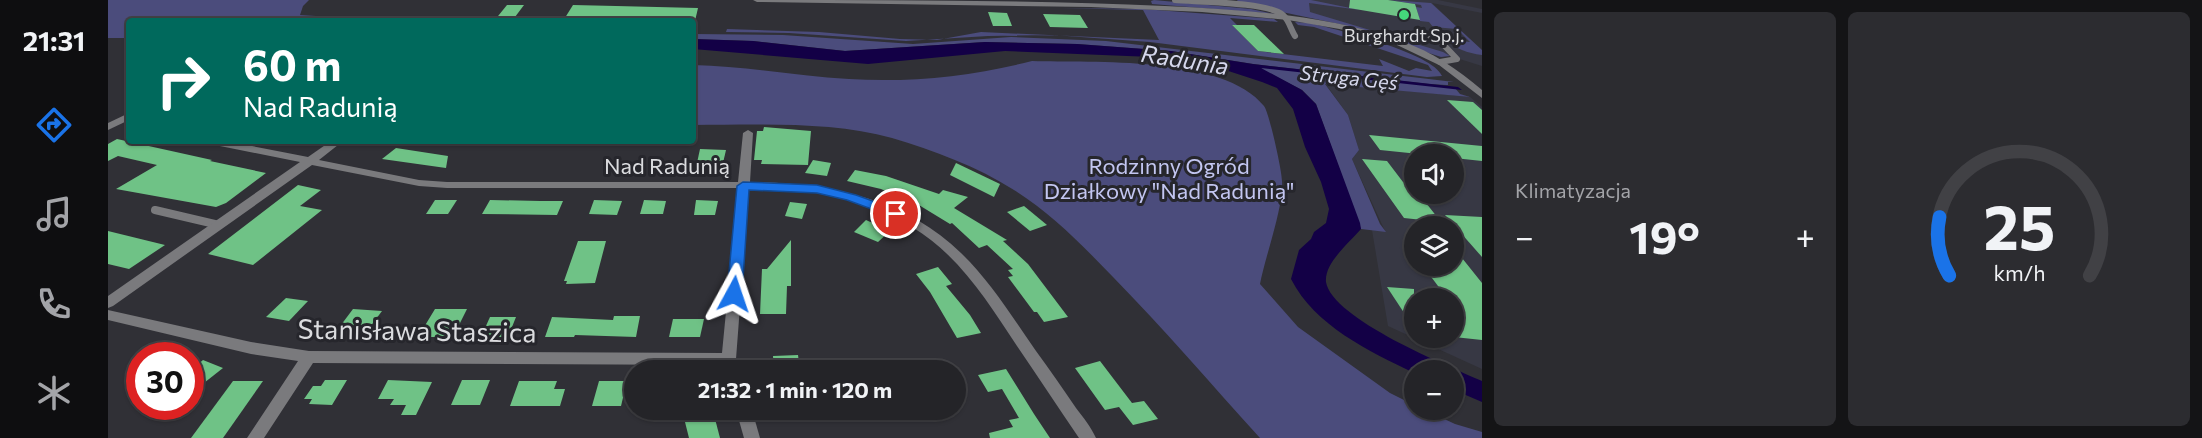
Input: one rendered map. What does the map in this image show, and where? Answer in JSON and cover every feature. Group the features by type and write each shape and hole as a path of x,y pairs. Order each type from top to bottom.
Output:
{"street":[{"path":"757,0 1148,3 1283,16 1340,26 1414,49 1440,62 1482,95"},
{"path":"112,125 126,118"},
{"path":"731,360 748,133"},
{"name":"Nad Radunią","path":"227,144 419,183 743,186 817,189 851,197 883,208 933,235 957,255 979,280 1088,438"},
{"path":"108,303 334,144"},
{"name":"Stanisława Staszica","path":"108,315 251,348 309,357 624,363"},
{"path":"255,438 309,357"},
{"path":"747,420 752,438"}],"lane":[{"path":"1175,0 1235,3 1265,9 1283,16 1295,36"},
{"path":"1408,33 1440,40 1457,59 1440,62"},
{"path":"155,210 219,225"}],"shaded area":[{"path":"1292,0 1438,0 1482,9 1482,13 1432,3 1482,51 1482,66 1331,19 1300,12"},
{"path":"1325,83 1470,97 1482,107 1482,369 1436,348 1464,348 1464,288 1404,288 1404,333 1388,326 1372,230 1385,231 1352,159 1359,150 1348,115"}],"green space":[{"path":"108,0 309,0 303,6 300,15 316,16 314,18 126,18 126,38 108,38"},
{"path":"1237,0 1311,0 1360,10 1309,3 1310,12 1450,56 1441,57 1344,25 1239,3"},
{"path":"1390,0 1431,3 1482,50 1482,55 1462,50 1445,39 1470,42 1457,29 1433,27 1429,22 1420,21 1416,7 1422,8 1421,5"},
{"path":"1151,1 1251,9 1275,14 1152,4"},
{"path":"1061,8 1143,9 1274,19 1278,22 1230,18 1237,25 1232,25 1258,51 1383,66 1379,59 1409,71 1416,68 1432,71 1428,65 1314,27 1298,25 1295,22 1309,23 1361,36 1403,51 1435,67 1442,76 1427,77 1150,42 1062,36 1159,40 1143,10"},
{"path":"727,29 819,32 927,40 906,41 789,33 726,32"},
{"path":"981,32 1049,35 988,36 944,39"},
{"path":"696,34 783,35 913,44 1011,37 1106,41 1454,82 1448,82 1448,85 1429,84 1253,64 1171,51 1077,44 985,42 845,51 753,41 696,39"},
{"name":"Rodzinny Ogród Działkowy \"Nad Radunią\"","path":"1032,61 1121,63 1189,70 1219,78 1245,90 1264,106 1275,142 1282,181 1280,204 1260,284 1298,327 1390,393 1404,400 1404,420 1446,420 1482,432 1482,438 1260,438 1151,316 1090,253 1041,209 1000,182 939,154 892,138 869,133 819,126 696,125 696,65 872,80 918,79 964,74"},
{"path":"1264,67 1455,88 1460,94 1470,97 1325,84 1348,115 1359,150 1352,159 1380,224 1386,232 1361,229 1316,104 1302,90 1261,69"}],"water":[{"path":"696,39 753,41 845,51 985,42 1077,44 1171,51 1253,64 1458,87 1462,90 1261,68 1302,90 1316,104 1360,223 1361,229 1333,260 1326,275 1326,282 1333,296 1348,311 1404,345 1404,348 1410,348 1436,360 1404,360 1404,368 1379,356 1329,324 1301,296 1291,279 1299,250 1311,239 1314,232 1326,223 1329,209 1293,109 1277,88 1207,64 1152,57 1005,51 868,64 696,49"},
{"path":"1464,373 1482,381 1482,402 1464,394"}],"building":[{"name":"Burghardt Sp.j.","path":"1350,0 1388,0 1415,4 1420,20 1349,8"},
{"path":"507,5 524,5 514,18 496,18"},
{"path":"573,5 698,8 696,18 565,18"},
{"path":"988,12 1007,13 1012,26 993,26"},
{"path":"1043,14 1080,15 1088,28 1050,27"},
{"path":"1232,25 1254,25 1284,54 1258,51"},
{"path":"1447,100 1473,102 1482,110 1482,134"},
{"path":"764,127 811,131 808,165 761,164 762,160 754,160 757,131 763,131"},
{"path":"1369,135 1461,144 1404,144 1404,152 1380,150"},
{"path":"117,139 126,141 126,144 140,144 266,173 226,203 216,207 116,189 157,165 118,156 108,161 108,144"},
{"path":"1464,144 1482,146 1482,161 1464,159"},
{"path":"396,148 448,156 446,168 382,159"},
{"path":"700,149 726,150 723,163 697,163"},
{"path":"1362,159 1387,161 1404,182 1404,204 1427,204 1436,216 1404,216 1404,218"},
{"path":"813,160 831,163 827,176 805,173"},
{"path":"956,163 1000,184 994,197 950,175"},
{"path":"855,170 886,176 939,194 943,190 968,197 954,208 1007,240 1003,241 1028,264 1068,317 1044,322 1008,277 1013,276 1008,270 1013,269 987,245 979,248 952,223 950,224 909,199 908,201 881,189 847,181"},
{"path":"298,185 321,190 300,206 322,210 253,265 208,254"},
{"path":"435,200 457,200 448,214 426,214"},
{"path":"490,200 563,201 557,215 482,214"},
{"path":"594,200 622,201 617,215 589,214"},
{"path":"644,200 666,201 663,214 640,214"},
{"path":"696,200 718,201 715,215 694,215"},
{"path":"790,202 807,204 802,219 785,216"},
{"path":"1024,206 1047,225 1030,231 1007,212"},
{"path":"1464,216 1482,217 1482,257 1464,237"},
{"path":"866,220 890,231 878,242 854,232"},
{"path":"108,231 165,245 129,269 108,264"},
{"path":"791,240 791,286 787,286 786,314 760,314 762,269 767,269"},
{"path":"578,241 606,241 595,283 566,284 567,281 564,281"},
{"path":"1464,260 1482,283 1482,340 1464,338 1464,288 1440,288 1430,276 1464,276"},
{"path":"938,267 952,284 946,286 970,315 981,333 957,338 930,292 916,274"},
{"path":"1387,287 1404,288 1404,313"},
{"path":"286,298 308,301 289,321 266,317"},
{"path":"353,309 382,311 367,331 338,329"},
{"path":"435,309 467,309 455,333 448,333 447,337 418,337"},
{"path":"614,316 640,316 636,337 575,335 574,337 545,337 552,317 613,320"},
{"path":"490,317 516,317 508,337 481,337"},
{"path":"673,319 704,319 700,337 669,337"},
{"path":"798,355 799,360 773,360 773,356"},
{"path":"204,360 223,368 204,383"},
{"path":"1100,361 1132,403 1144,401 1158,419 1133,425 1119,407 1105,410 1075,368"},
{"path":"1006,369 1050,438 990,438 989,433 1013,427 1009,420 1019,418 1002,389 988,392 978,375"},
{"path":"325,380 347,380 332,405 309,404 312,399 304,399 313,386 321,386"},
{"path":"388,380 432,382 416,415 401,415 406,405 390,405 394,399 378,399"},
{"path":"462,380 490,380 480,405 451,405"},
{"path":"233,381 263,381 223,438 191,438"},
{"path":"519,381 557,381 554,389 565,389 560,406 510,406"},
{"path":"599,381 624,381 621,406 592,406"},
{"path":"715,420 720,438 689,438 685,422"}],"place":[{"name":"Burghardt Sp.j.","path":"1404,15"}],"route":[{"path":"734,294 743,186 776,185 817,189 851,197 896,214"}],"water label":[{"name":"Radunia","path":"1185,59"},
{"name":"Struga Gęś","path":"1349,77"}]}
